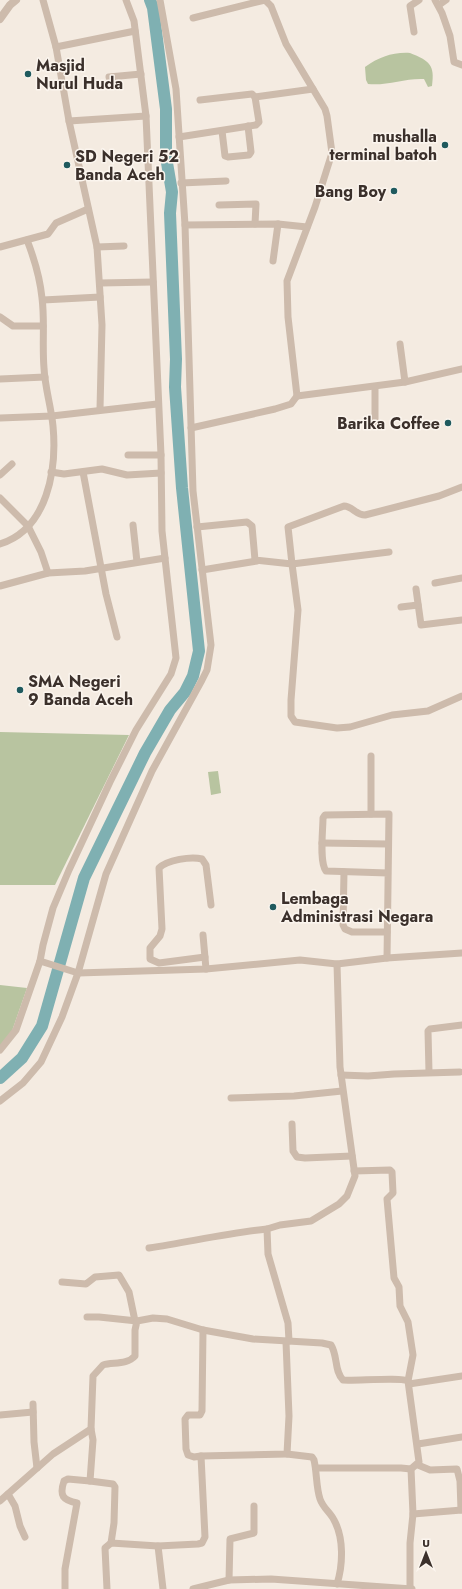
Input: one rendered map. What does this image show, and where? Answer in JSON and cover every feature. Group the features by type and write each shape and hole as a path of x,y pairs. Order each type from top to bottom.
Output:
{"street":[{"path":"43,0 56,47 69,121 97,247 100,283 100,409"},
{"path":"0,1050 16,1030 44,962 43,945 53,908 69,870 136,730 174,665 176,648 162,531 146,116 136,31 126,0"},
{"path":"0,1101 23,1083 41,1062 62,1017 106,874 125,827 152,771 207,670 211,645 193,491 185,225 181,183 180,137 176,89 160,0"},
{"path":"191,428 287,406 291,404 297,396 289,324 287,281 319,196 332,153 325,109 286,44 271,6 265,0 193,18"},
{"path":"414,32 410,6 419,0"},
{"path":"446,0 437,3 452,41 453,61 462,65"},
{"path":"0,19 11,2"},
{"path":"56,47 136,31"},
{"path":"109,77 141,74"},
{"path":"200,100 250,94 255,97 313,89"},
{"path":"180,137 256,125 259,122 255,97"},
{"path":"69,121 146,116"},
{"path":"222,131 225,156 246,156 251,152 248,126"},
{"path":"181,183 226,181"},
{"path":"219,205 256,204 255,224"},
{"path":"0,247 48,234 56,223 88,209"},
{"path":"185,225 278,224 307,227"},
{"path":"273,261 278,224"},
{"path":"0,544 16,537 28,526 42,504 51,472 53,435 52,416 45,377 43,300 36,267 27,240"},
{"path":"97,247 124,246"},
{"path":"100,283 153,282"},
{"path":"43,300 100,296"},
{"path":"0,317 13,326 43,326"},
{"path":"400,344 405,382"},
{"path":"297,396 376,387 462,369"},
{"path":"0,379 45,377"},
{"path":"376,387 376,422"},
{"path":"0,418 52,416 100,409 157,404"},
{"path":"128,455 160,455"},
{"path":"0,475 12,464"},
{"path":"51,472 64,474 102,469 127,475 161,474"},
{"path":"83,472 101,568 117,637"},
{"path":"462,487 439,496 365,515 359,514 344,506 291,525 288,529 298,610 291,700 291,716 295,722 337,728 350,726 392,715 428,711 462,696"},
{"path":"0,498 28,526 41,552 48,573"},
{"path":"197,527 247,522 252,526 254,557 257,561"},
{"path":"133,525 137,562"},
{"path":"202,570 257,561 288,562 292,564 390,552"},
{"path":"0,586 48,573 69,573 165,558"},
{"path":"435,583 462,578"},
{"path":"416,589 420,622 422,625 462,620"},
{"path":"401,607 418,605"},
{"path":"371,756 371,814"},
{"path":"387,958 389,814 326,815 323,818 322,842 324,869 329,872 388,873"},
{"path":"322,842 388,844"},
{"path":"205,957 159,963 150,958 150,948 160,936 162,929 159,868 166,864 192,858 202,859 206,865 211,905"},
{"path":"344,872 343,925 345,929 352,932 387,932"},
{"path":"203,935 206,969"},
{"path":"44,962 75,972 206,969 300,960 337,964 387,958 462,953"},
{"path":"149,1248 311,1221 339,1204 347,1196 352,1186 354,1171 340,1075 337,964"},
{"path":"429,1072 428,1031 430,1029 462,1026"},
{"path":"340,1075 368,1076 429,1072 460,1072"},
{"path":"231,1098 294,1096 342,1091"},
{"path":"292,1124 293,1151 297,1157 352,1156"},
{"path":"354,1171 390,1170 392,1172 393,1193 387,1200 394,1278 399,1287 400,1306 408,1322 413,1355 409,1383 418,1444 418,1465"},
{"path":"267,1229 268,1254 288,1322 289,1421 287,1454"},
{"path":"62,1282 86,1284 94,1277 119,1275 129,1292 136,1321 136,1349 135,1356 132,1360 103,1365 93,1376 91,1429 93,1440 90,1482"},
{"path":"87,1317 99,1316 136,1321 153,1318 167,1319 203,1330 253,1339 331,1345 334,1350 339,1374 343,1380 401,1379 409,1383 462,1376"},
{"path":"203,1330 201,1413 188,1414 185,1419 186,1449 188,1455 194,1457 287,1454 312,1457 316,1468 320,1498 325,1508 334,1519 339,1538 341,1586"},
{"path":"33,1404 34,1442 37,1468"},
{"path":"0,1415 33,1412"},
{"path":"0,1501 53,1454 91,1429"},
{"path":"418,1444 462,1438"},
{"path":"107,1589 104,1548 111,1543 158,1546 198,1544 204,1540 205,1530 201,1456"},
{"path":"316,1468 401,1468 411,1470 418,1465"},
{"path":"413,1514 462,1510 460,1481 457,1469 430,1470 418,1465"},
{"path":"193,1589 229,1580 271,1579 341,1586 411,1589 410,1542 413,1514 411,1470"},
{"path":"66,1589 65,1568 77,1503 65,1500 63,1497 64,1481 68,1479 113,1484 115,1487 114,1523 111,1543"},
{"path":"8,1494 15,1506 20,1526 25,1537"},
{"path":"229,1580 230,1539 254,1533 254,1506"},
{"path":"158,1546 164,1589"}],"green space":[{"path":"398,53 410,53 427,61 432,68 432,86 428,87 424,79 382,84 368,84 366,80 365,67 386,56"},
{"path":"0,732 129,735 55,885 0,885"},
{"path":"218,771 221,793 211,795 208,772"},
{"path":"0,985 27,988 12,1031 0,1046"}],"waterway":[{"path":"0,1078 22,1058 42,1026 84,878 145,753 170,710 185,692 193,676 199,651 182,488 175,387 176,359 170,213 172,192 166,157 166,109 153,8 150,0"}],"place":[{"name":"Masjid Nurul Huda","path":"28,74"},
{"name":"mushalla terminal batoh","path":"445,145"},
{"name":"SD Negeri 52 Banda Aceh","path":"67,165"},
{"name":"Bang Boy","path":"394,191"},
{"name":"Barika Coffee","path":"448,423"},
{"name":"SMA Negeri 9 Banda Aceh","path":"20,690"},
{"name":"Lembaga Administrasi Negara","path":"273,907"}]}
